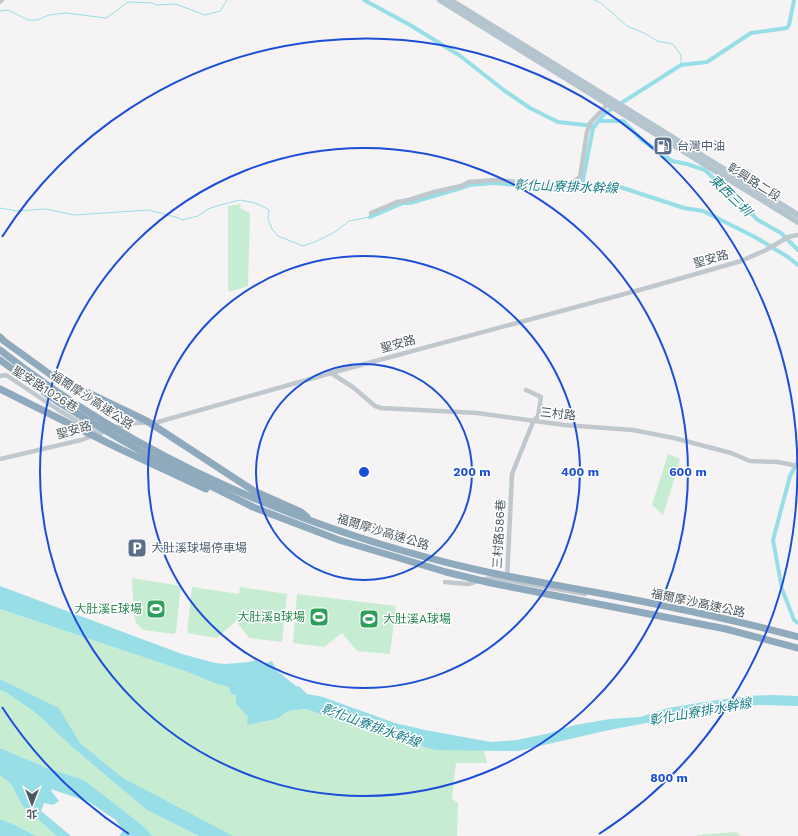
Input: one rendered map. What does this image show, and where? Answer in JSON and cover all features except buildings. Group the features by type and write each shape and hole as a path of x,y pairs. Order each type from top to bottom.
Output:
{"highway":[{"path":"1,339 51,375 147,420 254,491 301,512 318,524"},
{"name":"福爾摩沙高速公路","path":"0,350 82,408 151,449 235,490 318,524 395,549 476,570 716,616 798,637"},
{"name":"福爾摩沙高速公路","path":"0,360 58,402 148,455 253,507 339,540 446,572 491,583 726,629 798,648"},
{"path":"0,389 186,480 253,507"}],"main road":[{"path":"440,0 608,104"},
{"name":"彰興路二段","path":"450,0 798,215"},
{"name":"彰興路二段","path":"608,104 798,222"}],"street":[{"path":"371,213 397,202 460,186 469,182 496,180 550,185 571,183 580,177 587,132 590,123 608,104"},
{"name":"聖安路","path":"0,459 100,434 116,426 158,422 331,372 654,286 751,258 788,238 798,235"},
{"name":"三村路","path":"331,372 354,388 375,406 381,408 477,413 533,422 633,430 674,438 731,453 750,461 778,462 798,466"},
{"name":"聖安路1026巷","path":"0,376 6,375 60,411 100,434"},
{"name":"三村路586巷","path":"507,580 512,474 533,422 538,416 541,397 526,390"},
{"path":"445,582 468,584 495,578 585,594"}],"green space":[{"path":"241,204 240,208 250,213 248,286 229,292 228,206"},
{"path":"668,454 680,459 663,515 652,505"},
{"name":"大肚溪E球場","path":"132,578 181,586 176,632 174,634 144,630 136,623 134,616"},
{"path":"192,587 239,594 240,587 287,594 282,642 249,638 236,621 217,638 187,633"},
{"path":"297,594 396,606 390,654 357,651 342,633 324,647 293,643"},
{"path":"0,609 229,687 236,695 236,704 248,717 248,725 277,719 288,711 306,709 358,727 435,750 484,750 487,763 456,763 452,799 458,803 457,836 230,836 123,778 80,743 59,708 0,679"},
{"path":"0,690 7,693 36,713 71,746 147,810 199,836 153,836 142,825 84,780 47,768 0,748"},
{"path":"0,775 11,784 22,805 57,836 36,836 0,819"},
{"path":"736,832 741,836 696,836 698,835"}],"water":[{"path":"0,586 182,654 215,663 226,664 256,660 264,664 272,661 277,671 296,686 300,687 307,694 323,697 395,723 491,742 517,740 550,733 575,725 610,719 640,717 668,708 748,696 798,696 798,706 760,705 732,707 609,730 518,751 435,750 358,727 306,709 288,711 277,719 247,725 248,717 236,704 236,695 231,694 229,687 0,609"},
{"path":"0,679 59,708 80,743 123,778 233,836 199,836 147,810 71,746 36,713 7,693 0,690"},
{"path":"0,748 47,768 84,780 142,825 153,836 119,836 123,831 116,820 89,802 51,789 59,801 53,805 44,803 41,811 71,836 57,836 22,805 11,784 0,775"},
{"path":"0,819 15,825 36,836 0,836"}],"waterway":[{"path":"0,11 8,10 28,20 37,20 49,15 66,13 106,18 128,2 152,3 157,5 176,4 205,15 220,11 227,0"},
{"path":"364,0 410,25 459,55 505,91 530,108 558,122 595,126"},
{"path":"594,0 601,3 627,26 646,34 657,41 673,44 681,55 681,65"},
{"path":"582,185 593,128 604,114 681,65 707,62 751,33 787,28 789,25 794,0"},
{"name":"東西三圳","path":"599,121 623,121 642,140 672,161 705,170 758,220 781,233 798,250"},
{"name":"彰化山寮排水幹線","path":"370,217 403,203 410,203 469,185 494,183 547,188 588,184 620,187 684,208 703,211 755,237 788,257 798,265"},
{"path":"0,208 16,211 46,209 74,215 149,210 182,220 198,216 208,209 240,200 255,203 268,209 268,219 272,229 278,236 303,246 335,232 349,221 370,217"},
{"name":"彰化山寮排水幹線","path":"798,461 790,476 773,540 782,589 794,620 798,623"}],"place":[{"name":"台灣中油","path":"663,146"},
{"name":"大肚溪球場停車場","path":"137,548"},
{"name":"大肚溪E球場","path":"156,609"},
{"name":"大肚溪B球場","path":"319,617"},
{"name":"大肚溪A球場","path":"369,619"}]}
